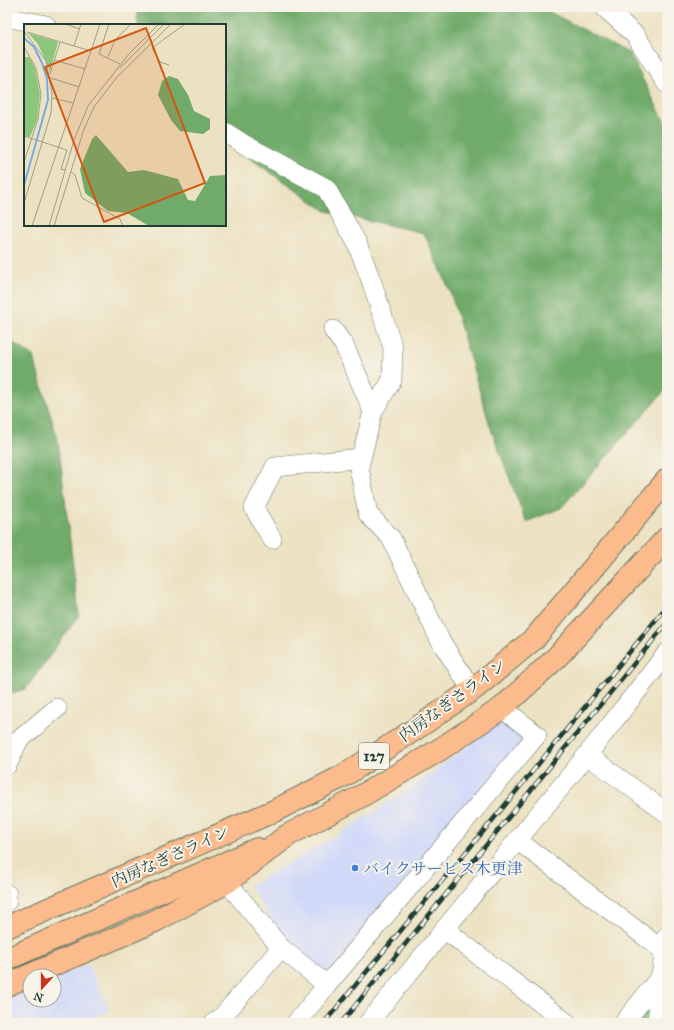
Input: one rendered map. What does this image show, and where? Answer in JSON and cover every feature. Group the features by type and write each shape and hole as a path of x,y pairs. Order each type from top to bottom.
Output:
{"highway":[{"name":"内房なぎさライン","path":"7,927 280,808 345,775 472,690 534,639 667,480"},
{"name":"内房なぎさライン","path":"7,985 156,921 227,882 288,835 358,798 433,754 502,708 556,658 667,538"},
{"name":"127","path":"7,959 288,835"}],"street":[{"path":"604,7 635,35 667,84"},
{"path":"15,19 41,24"},
{"path":"226,133 247,146 326,188 357,243 372,283 393,348 392,380 373,411 359,468 368,514 391,538 440,640 472,690"},
{"path":"333,330 344,345 373,411"},
{"path":"272,539 254,508 275,467 361,458"},
{"path":"370,1022 667,653"},
{"path":"7,765 18,740 57,708"},
{"path":"296,1023 537,735 502,708"},
{"path":"587,754 667,813"},
{"path":"517,840 666,943 661,976 657,1023"},
{"path":"227,882 281,948 327,985"},
{"path":"7,894 7,901"},
{"path":"444,929 567,1023"},
{"path":"214,1023 221,1018 281,948"},
{"path":"624,1023 661,976"}],"shaded area":[{"path":"504,719 525,738 331,970 323,972 286,942 249,886 329,840 416,785"},
{"path":"88,964 110,1011 80,1023 7,1023 7,999 22,992 22,1008 62,1008 62,975"}],"green space":[{"path":"136,7 540,7 629,53 667,126 667,388 561,508 526,522 491,429 450,291 424,233 326,211 226,142 226,24 138,24"},
{"path":"7,339 33,356 58,441 79,615 26,689 7,694"},
{"path":"650,997 649,1023 631,1023"}],"railway":[{"path":"324,1023 501,810 667,606"},
{"path":"341,1023 667,623"}],"place":[{"name":"バイクサービス木更津","path":"355,868"}]}
